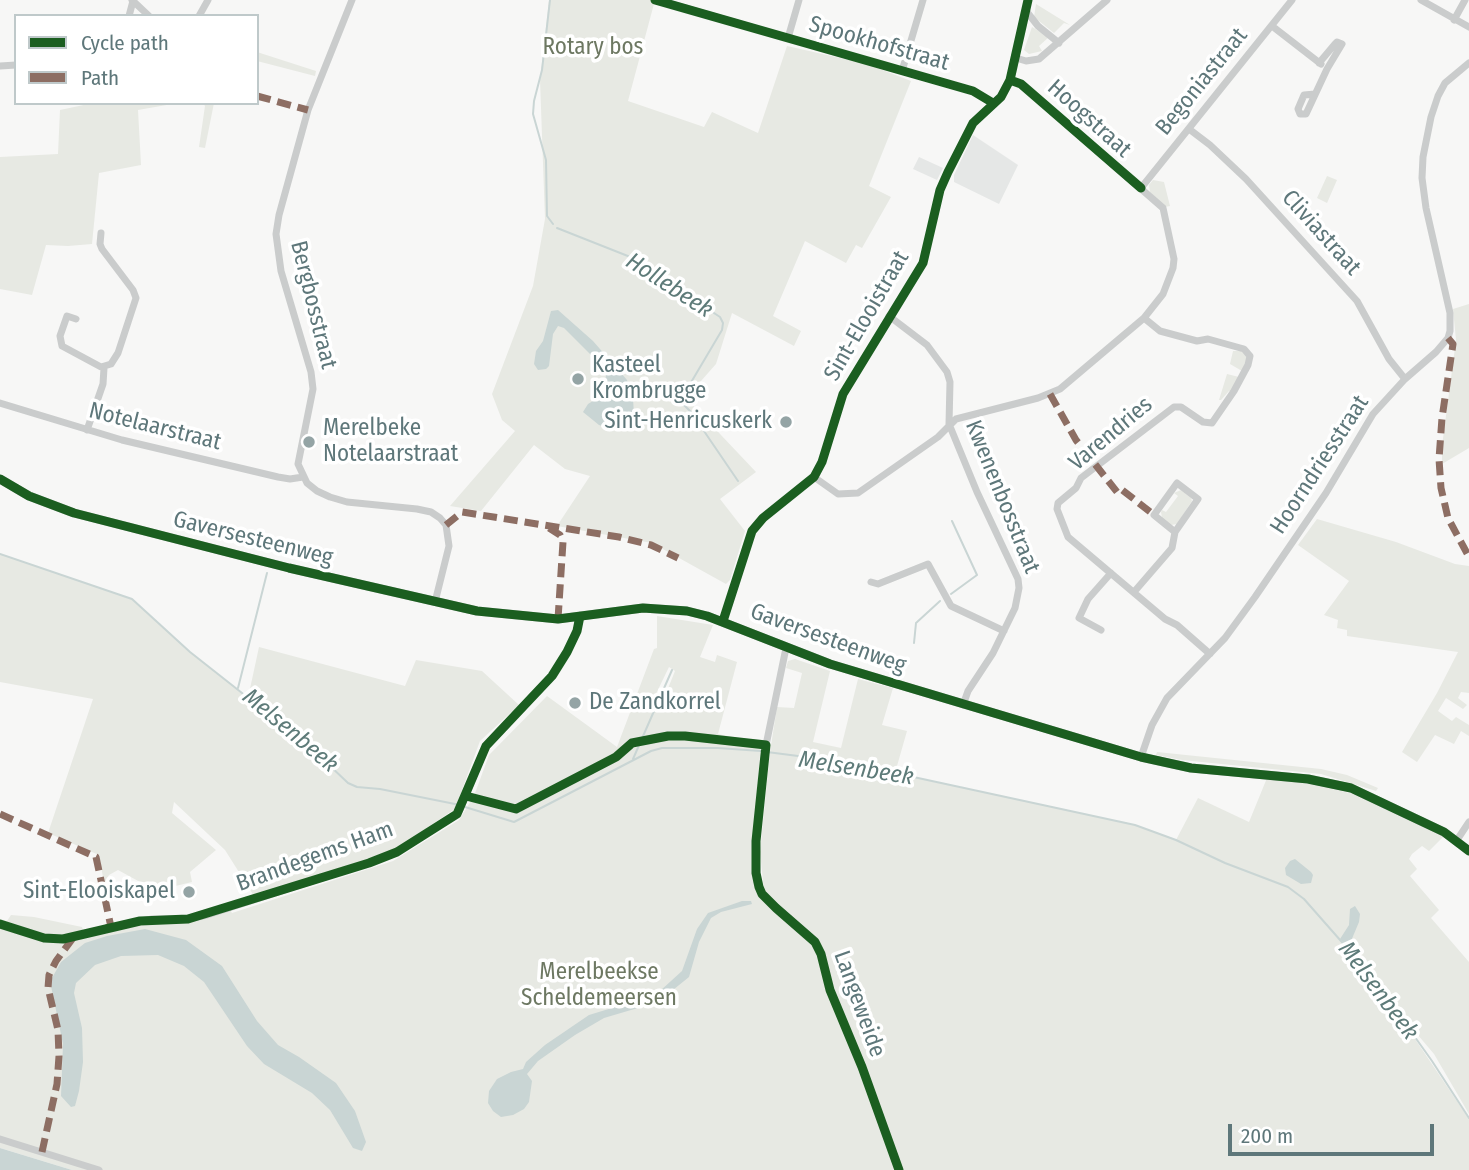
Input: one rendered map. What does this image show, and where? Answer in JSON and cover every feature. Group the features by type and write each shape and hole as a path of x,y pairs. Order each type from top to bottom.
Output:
{"street":[{"path":"133,0 147,14"},
{"name":"Bergbosstraat","path":"303,477 299,458 313,389 311,372 281,271 276,234 281,205 311,100 352,0"},
{"path":"788,38 799,0"},
{"path":"902,71 923,0"},
{"name":"Sint-Elooistraat","path":"723,621 752,531 763,518 814,477 822,462 843,394 923,263 940,190 948,172 974,123 1001,97 1010,80 1028,0"},
{"path":"1016,58 1026,61 1039,59 1107,0"},
{"name":"Begoniastraat","path":"1141,188 1292,0"},
{"path":"1421,0 1469,27"},
{"path":"1454,20 1465,0"},
{"name":"Spookhofstraat","path":"672,4 974,91 993,103"},
{"path":"1027,12 1038,26 1059,43"},
{"path":"1272,26 1327,69"},
{"path":"1315,94 1342,47 1340,43 1335,44 1319,63"},
{"name":"Hoorndriesstraat","path":"1141,757 1152,725 1167,698 1210,654 1255,597 1309,520 1373,414 1405,379 1442,346 1450,331 1450,313 1426,208 1422,178 1423,157 1438,96 1452,76 1469,63"},
{"name":"Hoogstraat","path":"814,477 838,494 851,495 938,437 956,419 1038,398 1060,389 1144,318 1163,294 1174,260 1163,208 1021,84 1010,80"},
{"name":"Cliviastraat","path":"1189,129 1246,179 1357,301 1389,359 1405,379"},
{"path":"101,233 100,244 109,250 136,298 118,354 111,364 104,368"},
{"path":"76,318 67,316 60,336 62,346 104,368"},
{"name":"Kwenenbosstraat","path":"889,316 917,335 944,365 950,383 949,424 1018,579 1018,599 1004,631 968,691 963,705"},
{"name":"Varendries","path":"1144,318 1160,331 1197,341 1208,339 1244,349 1248,352 1250,361 1212,423 1203,422 1181,407 1174,407 1081,478 1076,488 1058,503 1057,509 1068,537 1210,654"},
{"path":"87,430 103,384 104,368"},
{"name":"Notelaarstraat","path":"0,403 87,430 290,480 303,477"},
{"path":"303,477 317,491 330,497 347,502 416,509 431,512 440,518 446,525 449,546 435,602"},
{"name":"Gaversesteenweg","path":"0,479 29,496 74,513 289,568 477,611 558,619 626,609 687,611 723,621 830,664 1141,757 1191,768 1308,779 1338,785 1367,794 1457,840 1469,850"},
{"path":"1135,593 1172,548 1175,532 1198,499 1177,483 1154,515 1175,532"},
{"path":"871,582 878,584 928,564 951,606 1004,631"},
{"path":"1101,630 1079,618 1088,599 1111,573"},
{"name":"Brandegems Ham","path":"111,927 152,919 188,919 206,915 369,863 397,852 453,817 460,810 486,746 552,676 577,631 580,616"},
{"name":"Langeweide","path":"786,648 766,747 757,841 756,873 759,887 768,901 805,932 821,954 830,990 862,1067 898,1170"},
{"path":"1457,840 1469,822"},
{"path":"0,1139 99,1170"}],"shaded area":[{"path":"973,135 1018,165 999,204 954,182 954,175"},
{"path":"919,157 943,168 937,180 913,169"},
{"path":"558,310 593,341 627,380 633,398 634,415 629,424 608,428 599,425 583,412 588,404 601,396 606,376 602,366 564,328 558,326 553,334 549,366 538,370 534,364 551,311"},
{"path":"1295,859 1313,875 1311,883 1301,884 1286,875 1285,868"},
{"path":"742,901 751,901 752,904 721,912 711,918 699,942 689,977 658,1002 604,1018 575,1035 538,1061 527,1074 532,1081 529,1102 524,1109 501,1117 493,1111 488,1103 489,1091 497,1079 523,1069 526,1062 545,1045 589,1015 660,991 682,971 697,929 708,913"},
{"path":"1355,906 1360,914 1359,922 1351,941 1346,945 1340,939 1349,925 1350,909"},
{"path":"145,929 186,940 222,966 257,1021 278,1045 336,1083 355,1111 366,1142 362,1151 353,1148 330,1110 312,1093 264,1064 247,1046 204,982 184,966 158,955 121,956 95,965 76,983 74,993 82,1028 83,1062 75,1106 71,1107 61,1096 63,1044 51,986 52,978 61,962 85,943"},
{"path":"0,1148 72,1170 0,1170"}],"green space":[{"name":"Rotary bos","path":"549,0 655,0 628,101 704,127 712,112 758,133 787,46 867,64 911,81 869,186 891,197 862,248 856,245 846,263 805,241 773,316 801,331 794,346 732,313 716,364 686,398 756,472 720,499 745,531 730,580 726,584 652,543 557,526 590,476 565,469 534,445 481,511 450,506 515,431 502,420 492,394 533,286 545,219 540,80"},
{"path":"1036,4 1070,25 1064,23 1054,33 1034,17"},
{"path":"1032,27 1049,37 1039,46 1042,51 1029,54 1024,50"},
{"path":"259,53 316,71 315,76 259,62"},
{"path":"84,105 167,105 138,110 141,165 99,173 92,244 46,245 32,295 0,289 0,157 58,154 60,110"},
{"path":"214,105 205,148 199,147 205,106"},
{"path":"1327,176 1337,180 1327,203 1317,198"},
{"path":"1153,180 1164,182 1170,206 1165,207 1150,192 1149,185"},
{"path":"1469,304 1469,448 1442,464 1456,340 1453,309"},
{"path":"1233,351 1241,351 1247,356 1242,371 1230,364"},
{"path":"1227,374 1239,377 1231,391 1219,400"},
{"path":"1181,490 1192,501 1177,524 1171,525 1162,518 1161,512 1166,512 1178,496 1174,493"},
{"path":"1317,519 1396,542 1455,564 1469,566 1469,693 1461,692 1458,698 1467,705 1463,709 1446,698 1438,711 1452,721 1456,717 1469,725 1469,736 1461,731 1454,744 1435,735 1417,762 1402,752 1458,652 1347,636 1347,630 1337,628 1338,620 1324,615 1349,581 1298,545"},
{"path":"0,554 132,599 190,652 248,698 259,647 405,686 416,660 482,671 519,705 480,741 455,809 392,851 254,896 225,850 174,802 172,813 216,850 190,872 192,882 163,889 149,882 140,882 118,870 109,875 104,883 99,855 48,833 93,699 0,682"},
{"name":"Merelbeekse Scheldemeersen","path":"657,616 713,625 700,657 715,662 717,655 737,662 718,734 761,743 753,842 752,875 755,886 763,900 805,934 816,949 886,1138 895,1170 72,1170 0,1148 0,919 7,921 11,915 34,917 82,927 84,933 71,938 73,940 113,928 230,910 232,913 393,861 459,820 474,796 489,755 547,696 617,747 654,649 657,648","holes":["669,667 675,671 663,701 654,698"]},
{"path":"795,659 830,671 813,742 841,748 858,679 893,688 882,725 907,731 895,773 1135,825 1176,840 1198,798 1249,822 1267,778 1350,793 1444,836 1429,851 1422,846 1412,854 1409,859 1417,869 1410,876 1439,910 1431,918 1469,962 1469,1114 1434,1054 1390,1002 1469,1119 1469,1170 902,1170 820,945 764,891 760,852 770,752 777,707 794,708 802,673 786,668 788,661"},
{"path":"1157,752 1321,769 1347,775 1378,788 1376,791 1321,774 1182,760 1156,755"}],"waterway":[{"name":"Hollebeek","path":"550,0 542,70 533,114 546,160 547,216 553,224"},
{"name":"Hollebeek","path":"557,228 643,262 649,270 720,317 722,330 680,401 691,412 738,481"},
{"path":"951,594 977,575 952,521"},
{"name":"Melsenbeek","path":"0,554 132,599 190,652 308,745 348,783 357,787 460,805"},
{"path":"238,688 267,573"},
{"path":"914,643 916,623 940,601"},
{"path":"633,759 672,670"},
{"name":"Melsenbeek","path":"465,807 514,822 651,751 662,748 761,751"},
{"name":"Melsenbeek","path":"767,752 837,761 1135,825 1288,887 1304,899 1370,974 1469,1118"}],"marked path":[{"path":"259,97 308,110"},
{"path":"1448,338 1453,344 1442,418 1439,459 1441,488 1448,518 1469,557"},
{"path":"1050,394 1076,440 1117,492 1121,489 1154,515"},
{"path":"446,525 462,512 619,537 651,545 678,558"},
{"path":"549,528 560,535 563,542 558,619"},
{"path":"0,814 96,857 111,927 105,928"},
{"path":"42,1152 57,1084 59,1056 58,1030 48,988 49,975 73,938"}],"cycle path":[{"path":"655,0 973,91 993,103"},
{"path":"723,621 752,531 763,518 814,477 822,462 843,394 923,263 940,190 948,172 973,123 1001,97 1010,80 1028,0"},
{"path":"1010,80 1021,84 1141,188"},
{"path":"0,479 29,496 74,513 289,568 477,611 558,619 643,608 687,611 707,616 830,664 1141,757 1191,768 1308,779 1351,788 1444,832 1469,851"},
{"path":"0,924 44,938 63,939 140,921 188,919 397,852 457,814 486,746 552,676 577,631 580,616"},
{"path":"466,796 516,809 616,757 632,743 668,736 766,745 756,841 759,887 776,908 815,942 821,954 830,990 862,1067 899,1170"}],"place":[{"name":"Kasteel Krombrugge","path":"578,379"},
{"name":"Sint-Henricuskerk","path":"786,422"},
{"name":"Merelbeke Notelaarstraat","path":"309,442"},
{"name":"De Zandkorrel","path":"575,703"},
{"name":"Sint-Elooiskapel","path":"189,892"}]}
